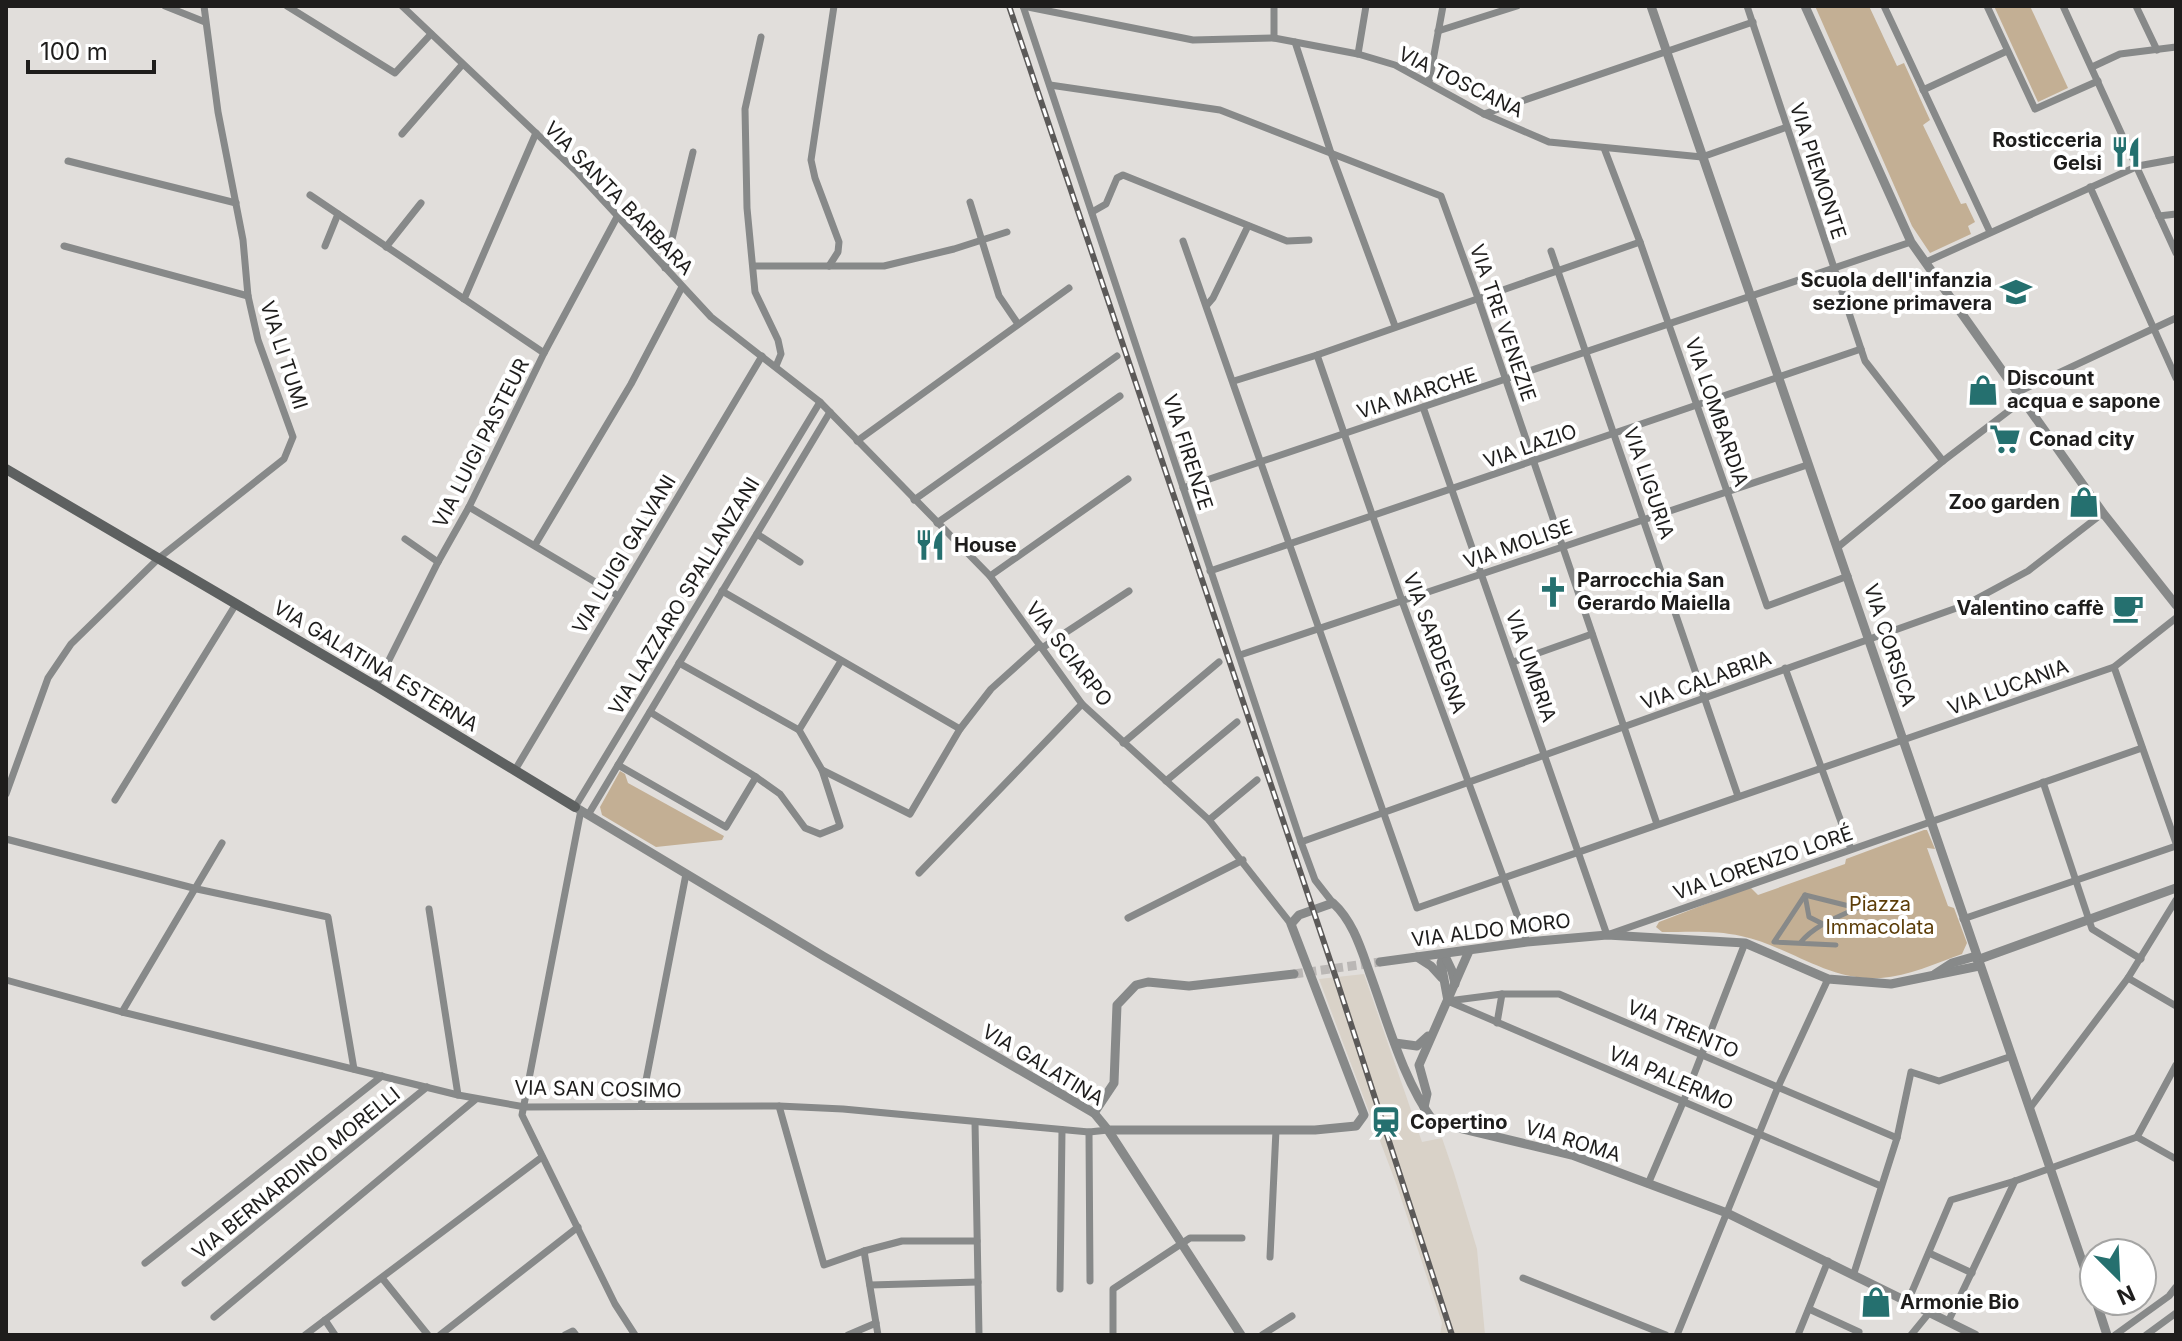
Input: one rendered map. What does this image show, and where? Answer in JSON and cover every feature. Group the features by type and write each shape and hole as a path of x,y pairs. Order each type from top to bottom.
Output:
{"main road":[{"name":"VIA GALATINA ESTERNA","path":"6,469 376,686 581,811"}],"street":[{"path":"165,6 205,22"},
{"name":"VIA LI TUMI","path":"6,794 48,678 71,644 159,558 284,459 290,449 293,437 258,340 248,296 204,6"},
{"path":"287,6 395,73 431,34"},
{"name":"VIA SANTA BARBARA","path":"402,6 577,172 711,317 820,402"},
{"path":"829,266 838,252 839,242 811,160 834,6"},
{"name":"VIA TOSCANA","path":"1023,6 1193,40 1274,38 1358,54 1395,65 1484,114 1549,142 1702,157 1787,127"},
{"name":"VIA FIRENZE","path":"1023,6 1301,842 1315,880 1333,903"},
{"path":"1274,6 1274,38"},
{"path":"1358,54 1366,6"},
{"path":"1429,82 1443,6"},
{"path":"1438,31 1517,6"},
{"name":"VIA CORSICA","path":"1651,6 2078,1250"},
{"name":"VIA PIEMONTE","path":"1747,6 1868,367 1943,461"},
{"path":"1805,6 1911,242 2103,513 2176,605"},
{"path":"1884,6 1990,232"},
{"path":"1987,6 2035,109 2098,81"},
{"path":"2063,6 2176,253"},
{"path":"2136,6 2157,50"},
{"path":"1484,114 1753,22"},
{"path":"761,37 745,109 747,208 755,292 778,340 781,354 776,366"},
{"path":"1295,42 1331,153 1395,326"},
{"path":"2092,67 2120,54 2176,47"},
{"path":"1923,90 2007,51"},
{"path":"402,134 462,65"},
{"path":"1050,85 1220,110 1331,153"},
{"path":"464,299 536,133"},
{"name":"VIA LOMBARDIA","path":"1604,148 1767,606 1848,576"},
{"path":"665,268 693,152"},
{"name":"VIA TRE VENEZIE","path":"1331,153 1441,196 1657,824"},
{"path":"1926,262 2138,166 2176,159"},
{"path":"68,161 236,203"},
{"path":"1092,212 1106,204 1117,178 1123,175 1287,241 1309,240"},
{"path":"2090,187 2176,378"},
{"path":"310,195 544,353"},
{"path":"970,202 999,296 1018,324"},
{"path":"386,247 421,203"},
{"path":"325,246 338,214"},
{"path":"2159,216 2176,214"},
{"name":"VIA LUIGI PASTEUR","path":"376,686 469,507 544,353 617,217"},
{"path":"1207,305 1248,226"},
{"path":"754,266 884,266 1007,232"},
{"path":"1183,241 1417,908 1657,824"},
{"path":"1234,381 1640,242"},
{"path":"1751,296 1911,242"},
{"path":"64,246 248,296"},
{"name":"VIA LIGURIA","path":"1551,251 1738,796"},
{"path":"535,545 631,384 682,287"},
{"path":"857,441 1069,288"},
{"name":"VIA MARCHE","path":"1183,488 1751,296"},
{"path":"1838,547 2020,396 2176,318"},
{"name":"VIA LAZIO","path":"1210,571 1861,349"},
{"name":"VIA SARDEGNA","path":"1317,355 1402,601 1527,942"},
{"name":"VIA LUIGI GALVANI","path":"515,770 762,356"},
{"path":"914,500 1117,356"},
{"path":"937,523 1120,396"},
{"name":"VIA SCIARPO","path":"820,402 990,576 1082,704 1209,820 1291,924"},
{"name":"VIA LAZZARO SPALLANZANI","path":"581,811 820,402"},
{"name":"VIA UMBRIA","path":"1423,407 1607,935"},
{"name":"VIA LAZZARO SPALLANZANI","path":"581,811 618,765 830,412"},
{"name":"VIA MOLISE","path":"1240,655 1807,465"},
{"path":"990,576 1128,479"},
{"path":"469,507 617,595"},
{"name":"VIA CALABRIA","path":"1301,842 1965,605 2001,587 2046,558 2103,513"},
{"path":"757,534 800,562"},
{"path":"405,539 438,562"},
{"path":"722,591 960,729"},
{"path":"822,770 910,814 960,729 991,689 1041,646 1129,591"},
{"path":"115,800 236,604"},
{"name":"VIA LUCANIA","path":"1657,824 2114,667 2176,618"},
{"path":"1513,662 1592,634"},
{"path":"799,730 841,661"},
{"path":"1123,743 1219,662"},
{"path":"650,712 780,794 805,828 820,834 840,826 822,770 799,730 679,663"},
{"path":"1963,919 2176,844 2114,667"},
{"path":"1785,668 1851,849"},
{"path":"919,873 1082,704"},
{"path":"1166,781 1237,722"},
{"name":"VIA LORENZO LORÉ","path":"1607,935 2142,748"},
{"path":"618,765 726,827 756,777"},
{"path":"1209,820 1257,780"},
{"path":"2043,782 2092,929 2141,959"},
{"path":"581,811 522,1115 615,1304 635,1335"},
{"name":"VIA GALATINA","path":"581,811 1094,1113 1108,1130 1276,1130 1356,1126 1364,1115 1291,924"},
{"path":"6,839 197,889 328,917 354,1069"},
{"path":"122,1012 222,843"},
{"path":"1128,918 1243,860"},
{"path":"641,1106 686,874"},
{"path":"1648,1184 1703,1054 1745,943 1828,979 1891,984 1977,961 2176,888"},
{"path":"1800,943 1809,932 1822,924 1857,908 1805,895"},
{"path":"1805,895 1809,917 1822,924"},
{"path":"1805,895 1774,942 1836,945"},
{"path":"2030,1108 2128,978 2176,900"},
{"path":"1291,924 1299,915 1333,903 1345,913 1403,1064 1424,1108"},
{"path":"429,909 458,1095"},
{"name":"VIA ALDO MORO","path":"1380,962 1527,942 1607,935 1745,943"},
{"path":"1424,1108 1427,1094 1419,1065 1469,951"},
{"path":"1444,954 1455,984"},
{"path":"1444,954 1441,963 1448,1001"},
{"path":"1417,957 1431,966 1444,981"},
{"path":"1094,1113 1114,1083 1117,1005 1136,985 1148,982 1189,986 1294,974"},
{"path":"2128,978 2176,1006"},
{"path":"1677,1335 1778,1087 1828,979"},
{"name":"VIA SAN COSIMO","path":"6,980 122,1012 458,1095 525,1107 779,1106 1089,1132 1108,1130"},
{"path":"1497,1023 1502,994"},
{"name":"VIA TRENTO","path":"1448,1001 1502,994 1559,994 1897,1138"},
{"name":"VIA PALERMO","path":"1448,1001 1881,1186"},
{"path":"1403,1064 1430,1034"},
{"path":"1395,1043 1417,1046"},
{"path":"1854,1273 1897,1138 1911,1072 1939,1081 2012,1056"},
{"path":"1403,1064 1419,1065"},
{"path":"1908,1301 1951,1200 2015,1181 2137,1137 2174,1076 2176,1065"},
{"path":"145,1263 382,1076"},
{"name":"VIA BERNARDINO MORELLI","path":"185,1283 427,1087"},
{"path":"214,1317 476,1099"},
{"path":"779,1106 824,1265 902,1241 977,1241"},
{"name":"VIA ROMA","path":"1424,1108 1434,1122 1572,1155 1727,1213 1975,1335"},
{"path":"975,1122 979,1335"},
{"path":"1060,1289 1062,1130"},
{"path":"1108,1130 1241,1335"},
{"path":"1270,1257 1276,1130"},
{"path":"1089,1132 1090,1281"},
{"path":"2137,1137 2176,1159"},
{"path":"305,1335 542,1157"},
{"path":"1948,1322 2015,1181"},
{"path":"441,1335 578,1227"},
{"path":"1113,1335 1113,1289 1190,1238 1242,1238"},
{"path":"864,1251 878,1335"},
{"path":"1929,1253 1972,1273"},
{"path":"1798,1335 1828,1261"},
{"path":"382,1278 428,1335"},
{"path":"1523,1278 1666,1335"},
{"path":"870,1285 978,1282"},
{"path":"2115,1335 2169,1296 2176,1287"},
{"path":"2169,1296 2176,1306"},
{"path":"1809,1309 1859,1332"},
{"path":"1911,1335 1929,1313"},
{"path":"2146,1335 2176,1313"},
{"path":"1262,1335 1292,1316"},
{"path":"325,1320 335,1335"},
{"path":"848,1335 876,1323"},
{"path":"565,1335 573,1331 576,1335"}],"shaded area":[{"path":"1364,974 1422,1142 1442,1138 1454,1173 1477,1249 1485,1335 1440,1335 1442,1323 1397,1186 1319,979"}],"green space":[{"path":"1815,6 1869,6 1897,66 1904,63 1930,120 1923,125 1961,204 1966,203 1975,222 1968,226 1971,234 1930,253 1912,226"},
{"path":"1994,6 2030,6 2068,88 2038,102"},
{"path":"620,771 625,774 628,783 724,836 722,840 656,847 602,815 600,807"},
{"name":"Piazza Immacolata","path":"1927,830 1935,849 1927,848 1948,906 1954,908 1967,943 1962,954 1933,965 1891,977 1862,978 1826,969 1776,947 1741,936 1712,932 1662,932 1656,927 1659,922 1750,887 1758,895 1845,864 1846,859"}],"tunnel":[{"path":"1294,974 1380,962"}],"railway":[{"path":"1009,6 1336,978 1452,1335"}],"place":[{"name":"Rosticceria Gelsi","path":"2126,152"},
{"name":"Scuola dell'infanzia sezione primavera","path":"2016,292"},
{"name":"Discount acqua e sapone","path":"1983,390"},
{"name":"Conad city","path":"2005,439"},
{"name":"Zoo garden","path":"2084,502"},
{"name":"House","path":"930,545"},
{"name":"Parrocchia San Gerardo Maiella","path":"1553,592"},
{"name":"Valentino caffè","path":"2128,608"},
{"name":"Copertino","path":"1386,1122"},
{"name":"Armonie Bio","path":"1876,1302"}]}
